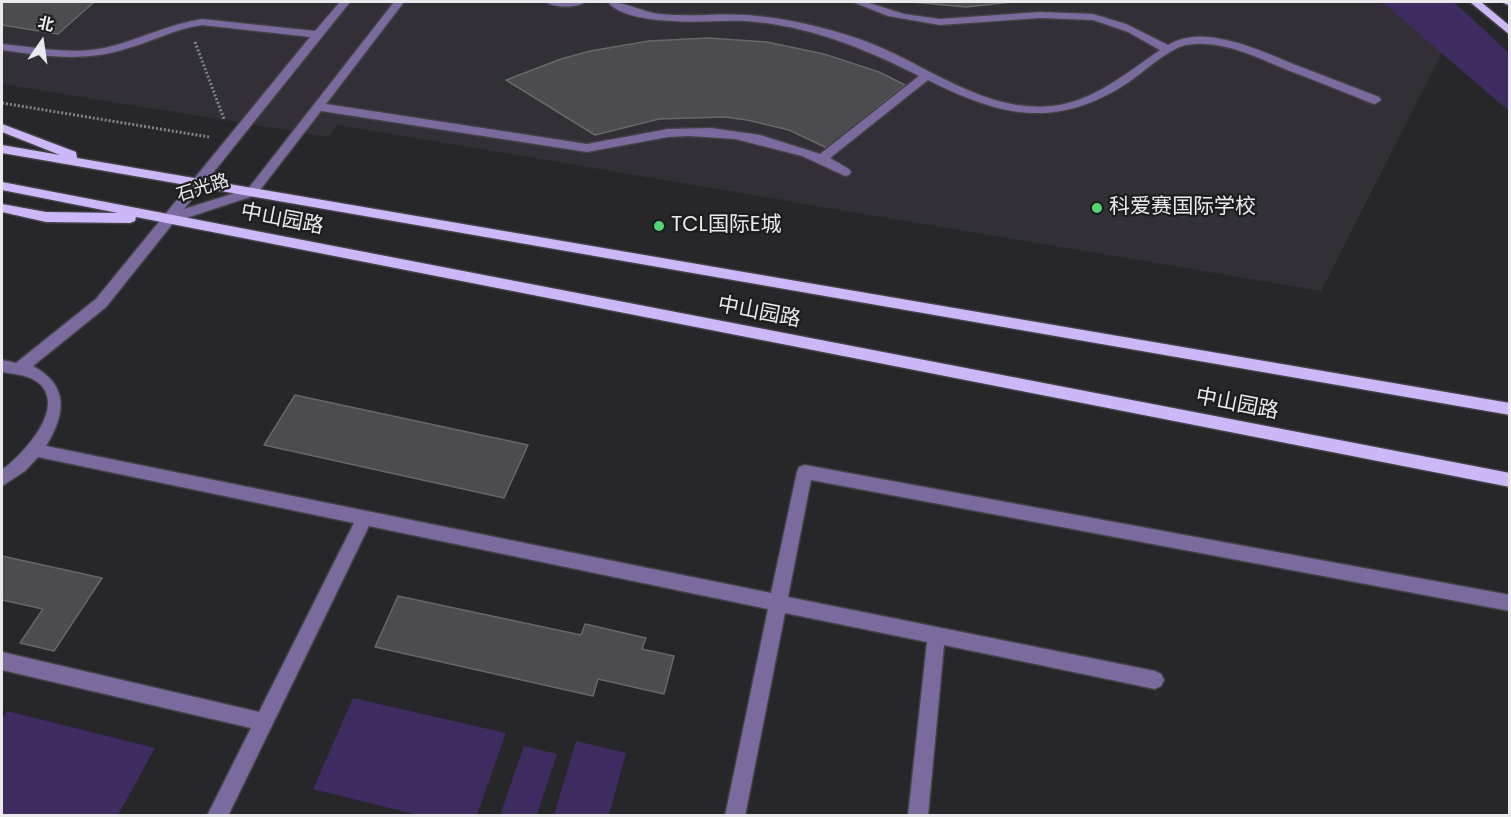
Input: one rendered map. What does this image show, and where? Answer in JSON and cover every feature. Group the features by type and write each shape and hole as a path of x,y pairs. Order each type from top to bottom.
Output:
{"main road":[{"path":"1475,2 1509,32"},
{"path":"2,128 97,166"},
{"name":"中山园路","path":"2,149 1509,409"},
{"name":"中山园路","path":"2,186 1509,480"},
{"path":"2,208 46,217 169,219"}],"street":[{"name":"石光路","path":"169,219 345,2"},
{"name":"石光路","path":"169,219 252,192 399,2"},
{"path":"551,2 580,2"},
{"path":"613,2 629,11 647,16 671,19 747,18 833,34 874,48 973,98 1023,109 1052,110 1075,105 1095,97 1179,43 1193,40 1235,45 1375,100"},
{"path":"858,2 877,10 949,22 1028,14 1092,17 1122,25 1168,50"},
{"path":"2,47 48,54 75,56 94,54 188,24 222,23 318,35"},
{"path":"823,158 927,75"},
{"path":"319,107 587,148 605,147 666,133 715,132 764,141 823,158 845,172"},
{"path":"21,367 101,303 169,219"},
{"path":"2,366 21,367 40,375 52,389 55,408 49,430 36,450 2,479"},
{"path":"36,450 1155,680"},
{"path":"735,816 805,472 1509,603"},
{"path":"217,816 364,518"},
{"path":"918,816 936,635"},
{"path":"2,662 263,722"}],"path":[{"path":"2,103 232,141 188,24"}],"shaded area":[{"name":"科爱赛国际学校","path":"2,2 1382,2 1442,53 1321,291 338,125 329,137 2,84"},
{"path":"1382,2 1454,2 1509,53 1509,111"},
{"path":"353,698 506,733 477,815 418,815 313,789"},
{"path":"7,711 155,748 118,815 2,815 2,719"},
{"path":"576,741 626,753 609,815 554,815"},
{"path":"524,746 557,754 537,815 500,815"}],"building":[{"path":"2,2 94,2 58,34 2,25"},
{"path":"912,2 1012,2 966,7"},
{"path":"708,38 767,42 824,54 879,72 905,85 827,148 789,130 725,117 659,119 595,135 506,80 561,59 590,51 649,41"},
{"path":"295,395 528,445 504,498 264,445"},
{"path":"2,556 102,578 54,651 20,643 43,609 2,600"},
{"path":"398,596 581,635 585,624 646,638 642,649 674,656 664,694 598,679 593,696 375,647"}],"place":[{"name":"科爱赛国际学校","path":"1097,208"},
{"name":"TCL国际E城","path":"659,226"}]}
